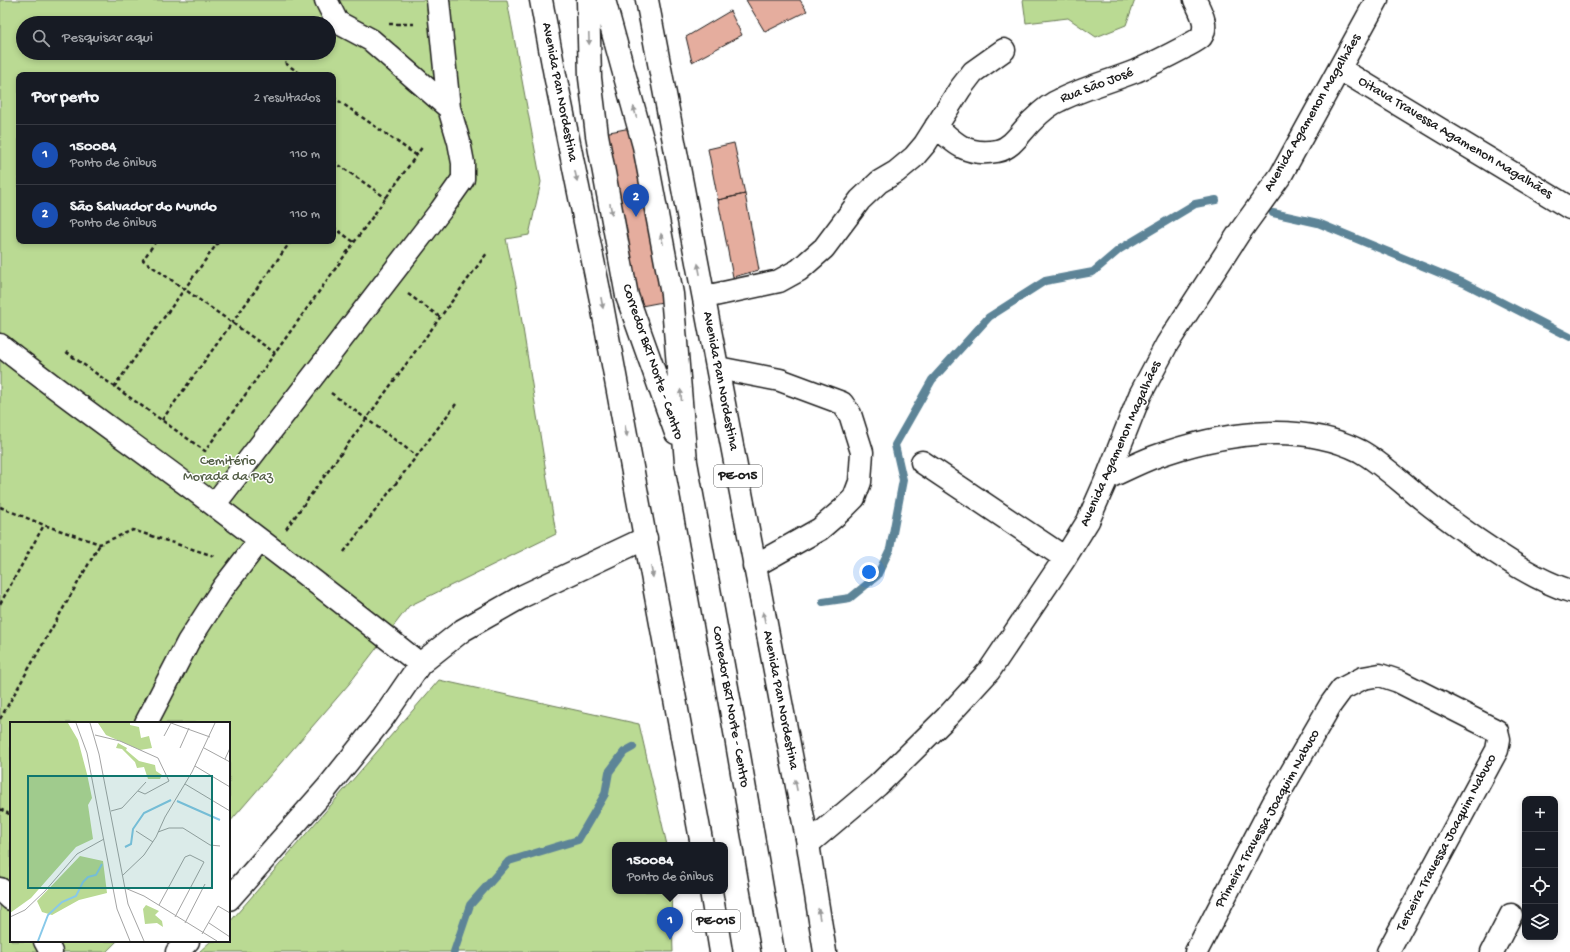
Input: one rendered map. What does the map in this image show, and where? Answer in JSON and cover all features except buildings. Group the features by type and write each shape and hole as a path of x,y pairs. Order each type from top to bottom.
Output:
{"main road":[{"path":"326,0 334,16"},
{"path":"214,505 441,210 463,179 463,163 459,142 449,108 438,0"},
{"name":"Avenida Pan Nordestina","path":"541,0 602,305 701,842"},
{"name":"Corredor BRT Norte - Centro","path":"588,0 590,78 597,135 627,296 686,462"},
{"name":"Corredor BRT Norte - Centro","path":"604,0 644,146 672,294 686,462 773,952"},
{"name":"Avenida Pan Nordestina","path":"647,0 682,187 705,297 754,566 828,951"},
{"name":"Avenida Agamenon Magalhães","path":"808,844 878,785 947,717 989,671 1088,521 1108,478 1140,395 1168,344 1239,233 1281,175 1377,0"},
{"name":"Rua São José","path":"936,126 954,143 968,150 982,153 999,151 1013,142 1032,120 1058,100 1137,71 1168,56 1200,37 1204,29 1204,21 1197,5"},
{"path":"336,20 337,22 372,40 449,108"},
{"path":"705,297 779,281 799,270 824,248 860,200 879,182 896,172 914,157 925,144 960,89 973,72 1004,50"},
{"name":"Oitava Travessa Agamenon Magalhães","path":"1340,69 1570,208"},
{"path":"0,345 40,377 332,594 420,664"},
{"path":"718,368 780,380 842,403 850,414 862,452 860,482 854,498 820,529 754,566"},
{"path":"1108,478 1153,457 1204,442 1263,433 1294,434 1326,438 1360,451 1393,475 1440,514 1522,569 1552,585 1570,590"},
{"path":"922,462 1065,558"},
{"path":"230,898 327,788 384,718 420,664 462,630 523,596 646,538"},
{"path":"147,722 188,642 240,564 266,545"},
{"name":"Primeira Travessa Joaquim Nabuco","path":"1196,952 1274,804 1331,704 1342,689 1363,678 1380,675 1398,681 1497,731"},
{"name":"Terceira Travessa Joaquim Nabuco","path":"1388,952 1497,750 1499,739 1497,731"},
{"name":"PE-015","path":"711,894 721,952"},
{"path":"1492,952 1511,915"},
{"path":"45,942 50,952"},
{"path":"177,952 187,942"}],"path":[{"path":"285,63 298,72"},
{"path":"336,99 416,155"},
{"path":"66,352 205,451 423,146"},
{"path":"336,163 386,198"},
{"path":"336,229 354,242"},
{"path":"154,244 142,260 275,353"},
{"path":"114,387 217,244"},
{"path":"162,420 289,244"},
{"path":"266,545 290,522 487,253"},
{"path":"403,290 440,317"},
{"path":"329,392 417,456"},
{"path":"344,552 456,404"},
{"path":"0,507 100,544"},
{"path":"0,604 44,524"},
{"path":"0,719 100,544 133,530 240,564"},
{"path":"0,809 10,814"}],"green space":[{"name":"Cemitério Morada da Paz","path":"0,0 507,0 541,182 529,235 506,239 516,285 556,534 409,606 349,684 230,822 230,722 10,722 10,942 116,942 106,952 0,952"},
{"path":"1023,0 1135,0 1126,25 1096,37 1068,18 1026,23"},
{"path":"439,680 639,724 666,842 612,842 612,894 671,894 673,952 199,952 210,942 230,942 230,922"}],"waterway":[{"path":"823,602 850,598 877,576 890,549 903,480 895,445 932,380 989,317 1045,281 1093,272 1120,249 1195,204 1216,200"},
{"path":"1273,213 1318,223 1464,283 1570,337"},
{"path":"454,952 470,905 509,861 578,840 605,794 609,772 624,752 633,747"}],"place":[{"name":"São Salvador do Mundo","path":"636,217"},
{"name":"150084","path":"670,940"}]}
